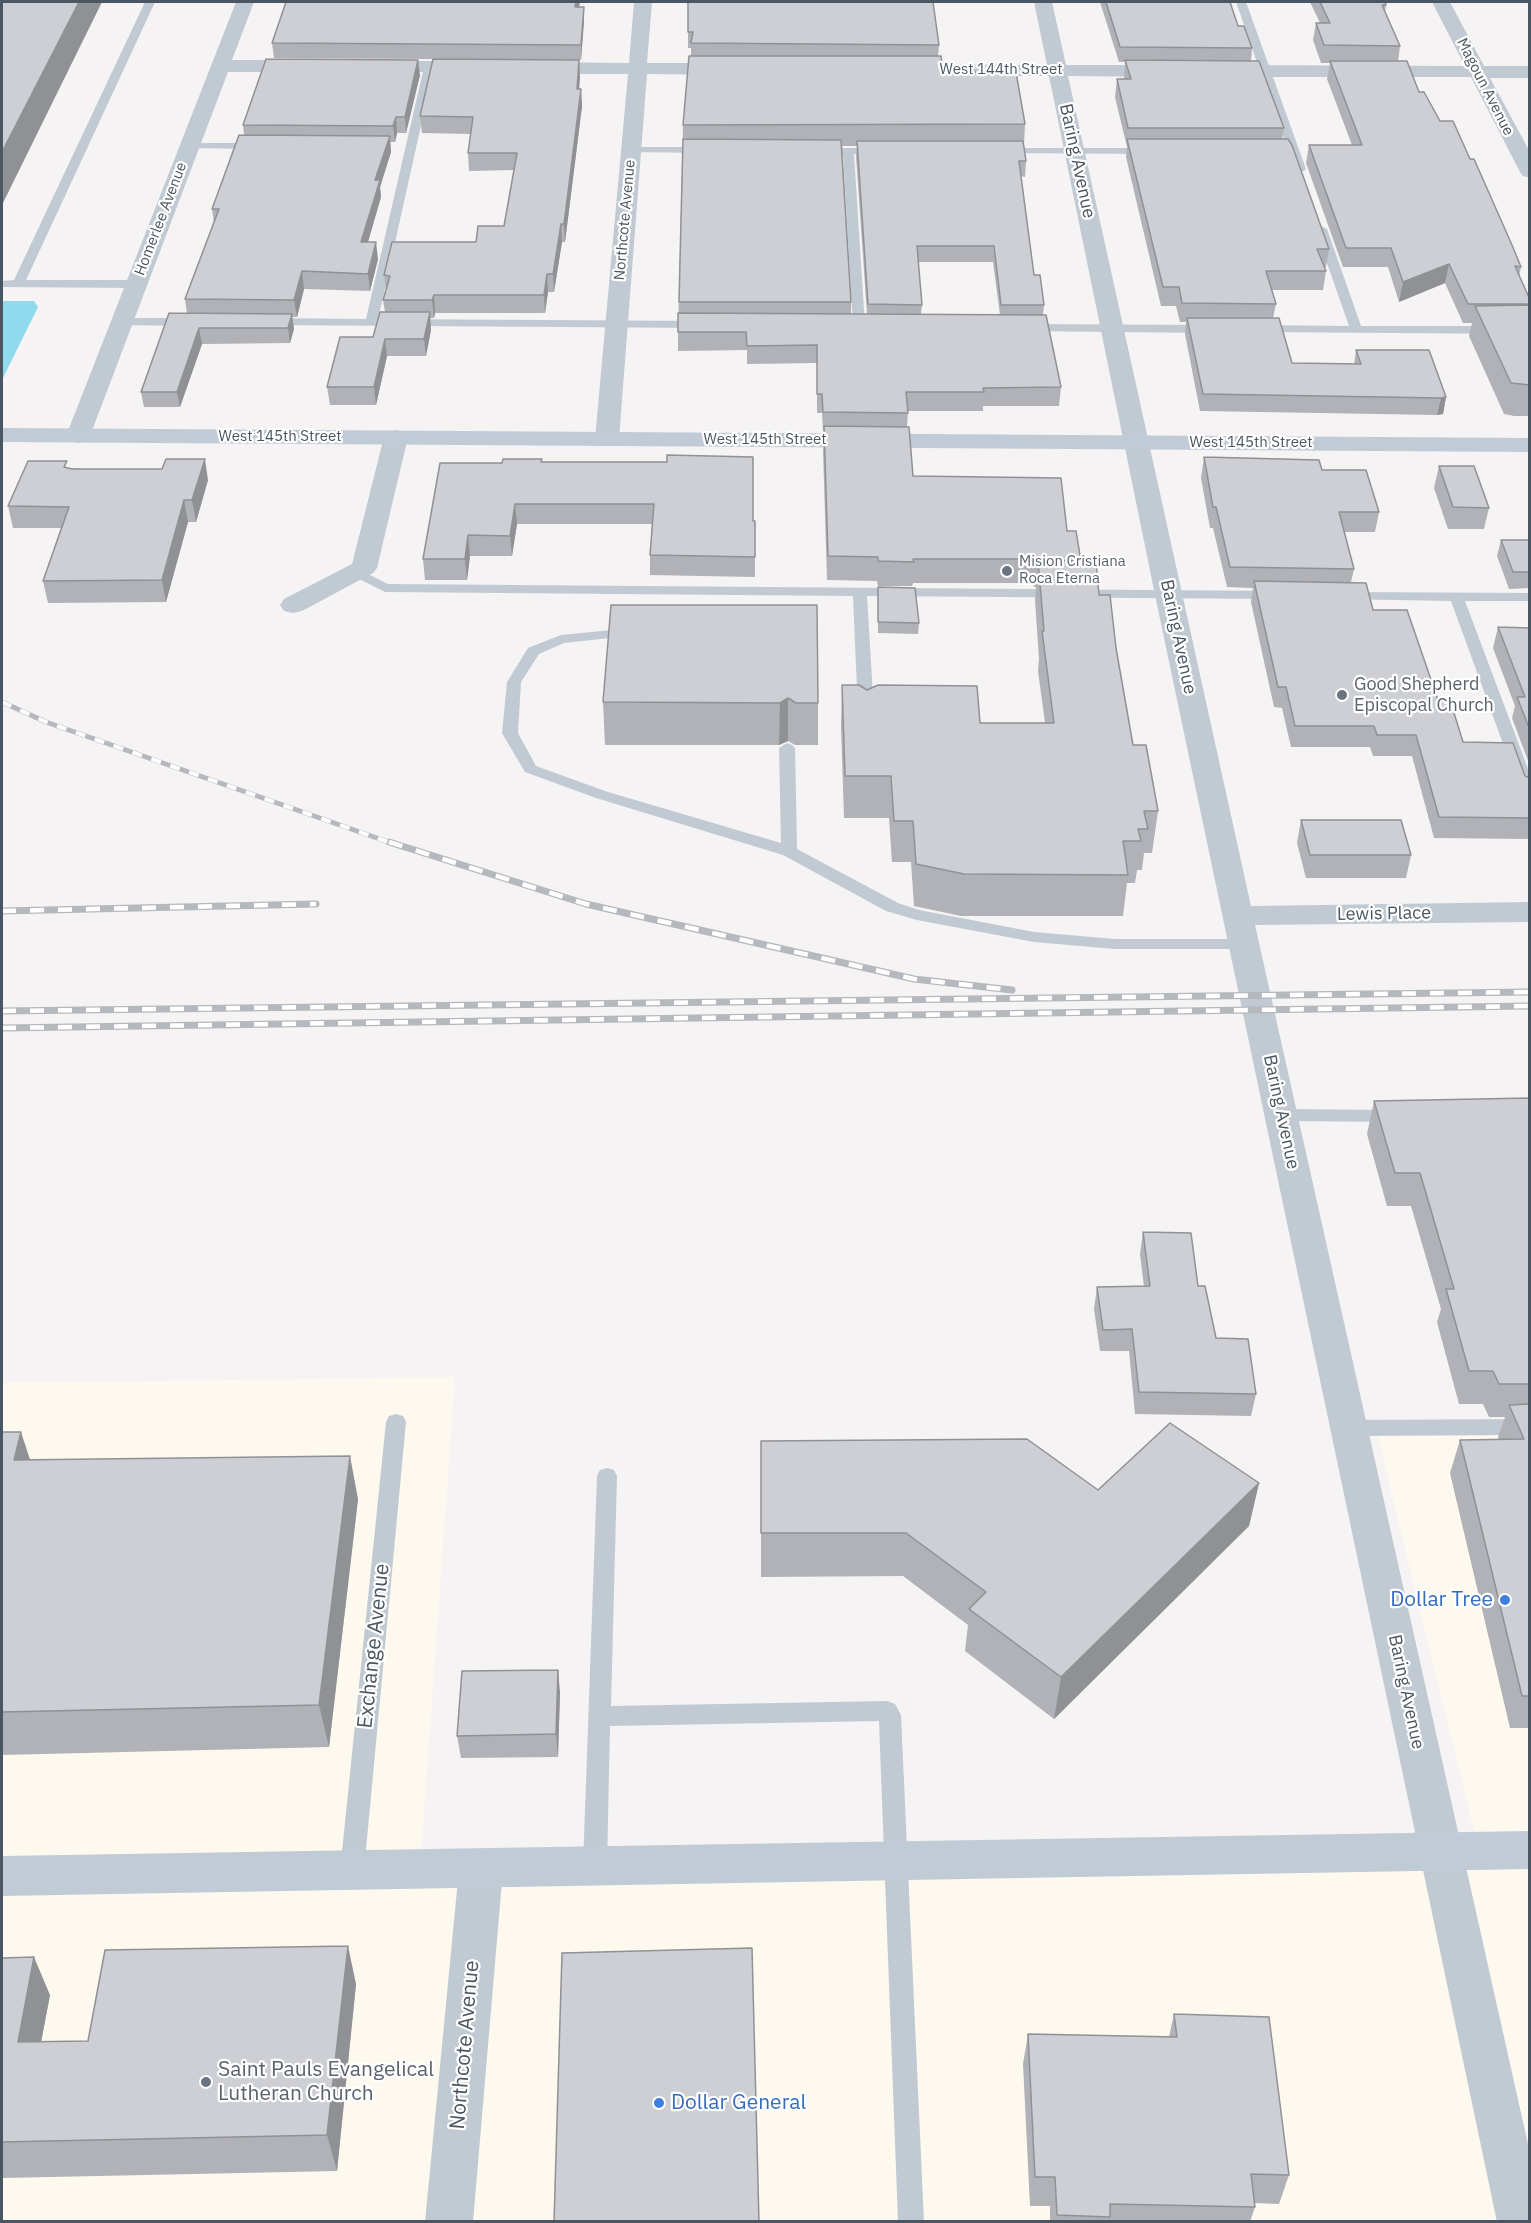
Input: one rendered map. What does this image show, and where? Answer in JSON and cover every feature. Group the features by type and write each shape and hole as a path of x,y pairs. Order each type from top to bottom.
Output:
{"street":[{"name":"Homerlee Avenue","path":"78,436 245,2"},
{"name":"Northcote Avenue","path":"607,439 643,2"},
{"name":"Baring Avenue","path":"1043,2 1168,595 1521,2222"},
{"name":"Magoun Avenue","path":"1441,2 1530,172"},
{"path":"220,66 325,67"},
{"path":"360,67 498,68"},
{"path":"522,68 754,69"},
{"name":"West 144th Street","path":"883,70 1530,72"},
{"name":"West 145th Street","path":"2,435 1530,445"},
{"path":"293,605 358,573 367,562 396,437"},
{"name":"Lewis Place","path":"1241,930 1530,912"},
{"path":"2,1876 1530,1850"},
{"name":"Northcote Avenue","path":"449,2222 481,1869"}],"lane":[{"path":"18,284 150,2"},
{"path":"1241,2 1266,72 1289,152 1306,185"},
{"path":"371,323 405,147 429,67"},
{"path":"189,146 271,147"},
{"path":"631,150 722,150"},
{"path":"802,150 896,151"},
{"path":"848,151 859,326"},
{"path":"992,151 1167,151"},
{"path":"1317,218 1356,329"},
{"path":"2,284 136,284"},
{"path":"122,322 205,322"},
{"path":"252,322 720,325"},
{"path":"1008,327 1530,330"},
{"path":"358,573 385,588 1288,595"},
{"path":"860,592 867,724"},
{"path":"1336,596 1530,597"},
{"path":"1456,596 1530,796"},
{"path":"646,631 610,632 561,639 533,651 514,682 510,733 530,769 602,795 789,851 892,907 917,915 1034,938 1115,944 1241,930"},
{"path":"787,748 789,851"},
{"path":"1281,1115 1411,1117"},
{"name":"Exchange Avenue","path":"352,1870 396,1422"},
{"path":"1349,1428 1530,1427"},
{"path":"595,1866 607,1476"},
{"path":"599,1716 873,1709 887,1711 890,1714 910,2222"}],"shaded area":[{"path":"455,1377 420,1869 481,1869 449,2221 2,2221 2,1383"},
{"path":"1375,1426 1529,1426 1529,1850 1479,1852"},
{"path":"1529,1857 1529,2221 459,2222 489,1876"}],"water":[{"path":"2,301 34,301 38,307 2,380"}],"building":[{"path":"2,2 79,2 2,152"},
{"path":"286,2 576,2 575,7 584,7 581,45 272,43"},
{"path":"688,2 933,2 939,45 691,43 693,32 688,32"},
{"path":"1106,2 1230,2 1238,26 1244,26 1252,48 1120,47"},
{"path":"1320,2 1385,2 1386,5 1382,5 1400,46 1324,45 1316,23 1330,23"},
{"path":"689,56 941,56 943,72 1016,72 1025,124 683,125"},
{"path":"266,59 418,60 405,117 396,117 393,126 243,125"},
{"path":"433,59 579,60 577,89 581,89 564,224 561,224 553,274 547,274 544,295 434,295 432,300 383,300 390,276 384,275 392,242 476,242 478,226 504,226 517,153 468,153 473,117 420,116"},
{"path":"1125,60 1259,61 1284,128 1128,128 1117,79 1131,79"},
{"path":"1330,61 1407,61 1419,92 1424,92 1440,121 1453,121 1470,159 1474,159 1521,267 1515,266 1530,304 1468,304 1449,264 1403,282 1391,248 1346,248 1309,145 1362,145"},
{"path":"239,135 390,136 375,180 380,180 361,242 376,242 368,274 302,271 294,300 185,299 219,209 212,209"},
{"path":"683,139 841,140 851,302 679,302"},
{"path":"1127,139 1288,139 1329,249 1317,249 1326,271 1266,271 1276,304 1182,303 1179,287 1163,287"},
{"path":"857,141 1023,141 1026,161 1019,161 1034,275 1040,275 1044,305 1001,305 994,246 917,246 922,305 868,304"},
{"path":"1530,305 1530,385 1511,383 1475,306"},
{"path":"380,312 430,312 424,339 385,339 374,387 327,387 340,337 373,337"},
{"path":"169,313 292,314 288,328 199,328 177,392 141,392"},
{"path":"678,313 1046,315 1061,387 983,388 984,392 906,392 908,413 823,412 822,394 817,394 817,345 747,346 746,332 678,332"},
{"path":"1187,318 1279,318 1292,363 1361,364 1356,350 1429,350 1446,397 1203,394"},
{"path":"824,426 909,427 913,476 1061,478 1067,531 1076,531 1081,561 1038,560 1036,563 1035,559 913,559 914,562 878,561 878,557 828,556"},
{"path":"667,455 753,457 755,557 650,555 654,504 515,504 510,536 468,535 465,559 423,559 440,463 502,463 503,459 542,459 541,462 667,462"},
{"path":"1204,457 1319,460 1322,470 1366,470 1379,512 1339,512 1354,569 1230,567 1216,507 1213,507"},
{"path":"166,459 205,459 192,500 184,500 162,580 43,581 69,507 8,506 28,461 67,461 64,467 72,469 162,469"},
{"path":"1439,466 1474,466 1489,508 1453,507"},
{"path":"1501,540 1530,540 1530,572 1513,572"},
{"path":"1038,560 1096,562 1099,595 1110,595 1116,648 1133,745 1146,745 1158,811 1144,811 1148,829 1138,829 1141,841 1123,841 1128,875 964,874 916,864 913,821 894,821 891,776 845,776 842,685 859,685 867,690 878,685 977,686 980,723 1054,723 1042,631 1044,631"},
{"path":"1254,581 1366,583 1373,610 1407,610 1438,700 1450,700 1463,742 1513,743 1525,776 1530,778 1530,818 1439,817 1416,735 1377,735 1374,726 1295,726 1286,687 1278,687"},
{"path":"878,587 915,588 919,623 878,622"},
{"path":"611,605 817,605 818,703 796,703 788,698 780,703 603,702"},
{"path":"1498,627 1530,628 1530,730 1517,697 1525,697"},
{"path":"1301,820 1401,820 1411,855 1310,855"},
{"path":"1530,1098 1530,1384 1499,1384 1493,1371 1469,1371 1446,1289 1454,1289 1420,1173 1395,1173 1374,1101"},
{"path":"1143,1232 1191,1233 1198,1286 1205,1286 1216,1338 1248,1339 1256,1394 1139,1392 1132,1329 1103,1330 1097,1287 1150,1286"},
{"name":"Dollar Tree","path":"1530,1404 1530,1696 1522,1696 1460,1440 1524,1439 1509,1405"},
{"path":"1170,1423 1259,1483 1061,1677 969,1609 986,1592 906,1533 761,1533 761,1441 1027,1439 1098,1490"},
{"path":"2,1432 21,1432 14,1460 350,1456 319,1705 2,1712"},
{"path":"558,1670 556,1734 457,1736 462,1671"},
{"path":"348,1946 327,2135 2,2142 2,1958 34,1957 18,2042 88,2041 105,1950"},
{"name":"Dollar General","path":"752,1948 759,2222 554,2222 562,1953"},
{"path":"1174,2014 1269,2017 1289,2175 1251,2174 1255,2207 1110,2204 1110,2217 1057,2215 1055,2177 1035,2177 1028,2034 1177,2037"}],"railway":[{"path":"2,702 46,722 394,844"},
{"path":"389,842 586,904 914,979 1012,990"},
{"path":"2,911 316,904"},
{"path":"2,1011 1530,992"},
{"path":"2,1028 1530,1006"}],"place":[{"name":"Mision Cristiana Roca Eterna","path":"1007,571"},
{"name":"Good Shepherd Episcopal Church","path":"1342,695"},
{"name":"Dollar Tree","path":"1505,1600"},
{"name":"Saint Pauls Evangelical Lutheran Church","path":"206,2082"},
{"name":"Dollar General","path":"659,2103"}]}
